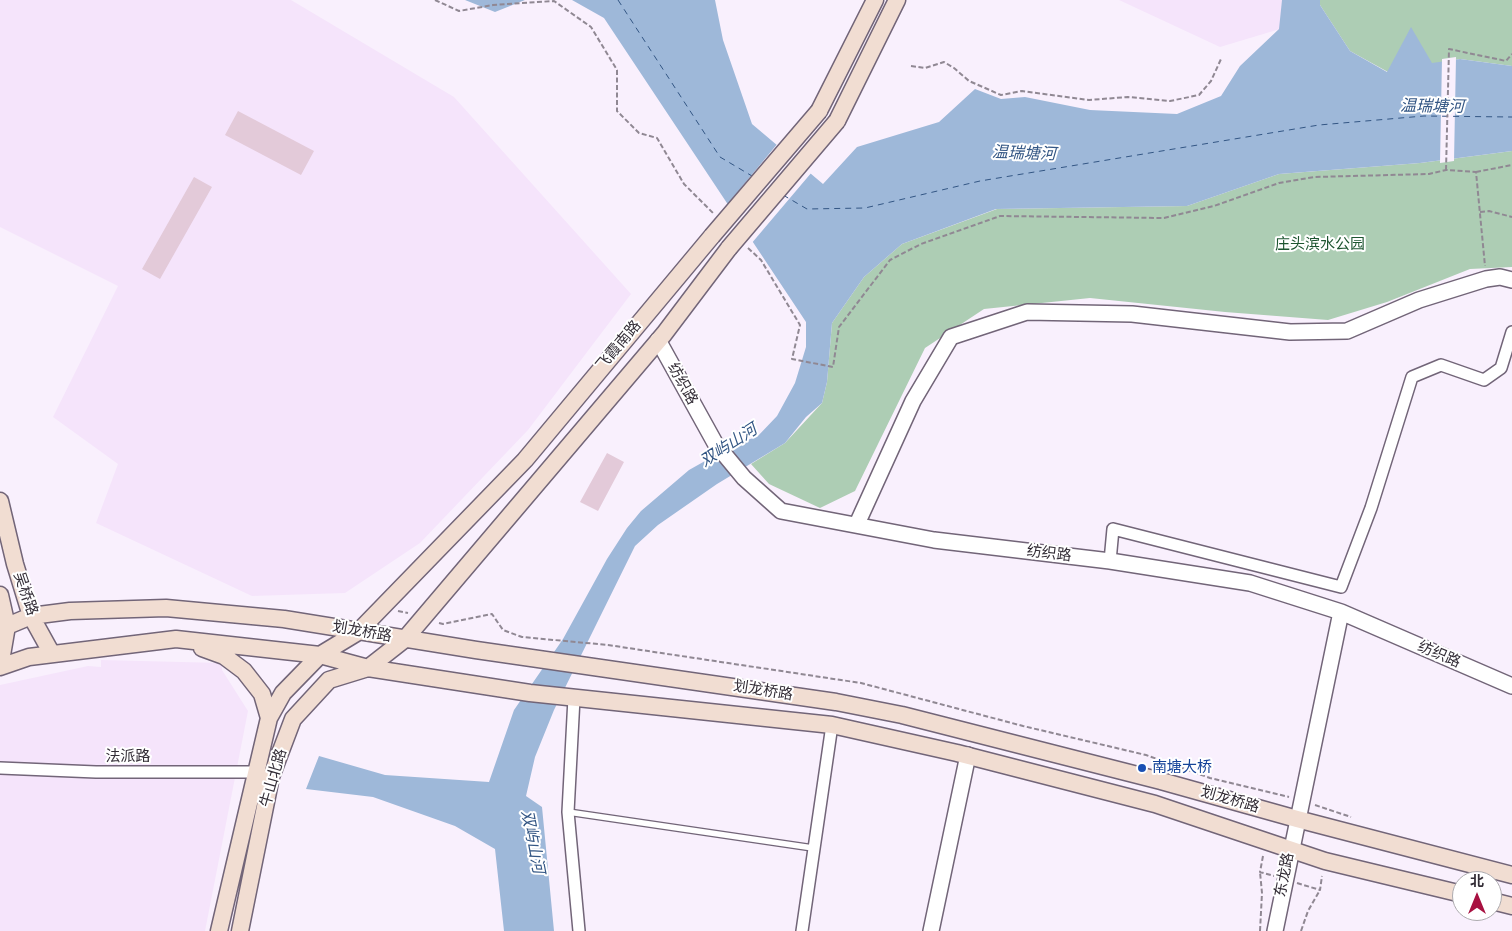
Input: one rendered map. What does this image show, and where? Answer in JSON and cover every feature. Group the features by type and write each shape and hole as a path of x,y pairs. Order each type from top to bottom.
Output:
{"main road":[{"name":"飞霞南路","path":"320,655 358,632 524,460 819,111 875,0"},
{"name":"飞霞南路","path":"368,668 405,639 658,340 729,248 837,121 897,0"},
{"name":"吴桥路","path":"0,502 15,564 31,616 52,654"},
{"name":"吴桥路","path":"0,595 3,627 0,667"},
{"name":"划龙桥路","path":"3,627 31,616 70,611 166,608 284,619 358,632 817,699 902,715 1161,781 1297,820 1512,875"},
{"name":"划龙桥路","path":"0,667 29,657 176,639 320,655 368,668 574,698 832,726 968,755 1155,804 1325,861 1452,892"},
{"path":"176,639 224,656 244,671 262,694 269,718"},
{"name":"牛山北路","path":"219,931 269,718 283,693 320,655"},
{"name":"牛山北路","path":"240,931 271,777 293,719 329,680 368,668"}],"street":[{"path":"857,524 913,401 951,337 1027,312 1132,314 1290,332 1347,330 1419,300 1486,278 1500,277 1512,280"},
{"path":"1110,561 1113,529 1341,587 1371,508 1412,377 1441,365 1484,380 1501,368 1512,332"},
{"name":"纺织路","path":"658,340 715,443 744,478 781,511 934,540 1110,561 1250,582 1341,612 1512,686"},
{"name":"东龙路","path":"1275,931 1290,850 1341,612"},
{"path":"574,698 568,812 579,931"},
{"path":"802,931 832,726"},
{"path":"931,931 968,755"},
{"name":"法派路","path":"0,768 96,772 256,772"}],"lane":[{"path":"568,812 813,848"}],"path":[{"path":"435,0 459,11 493,5 554,1 591,27 616,70 616,111 639,133 657,138 684,184 719,219"},
{"path":"1446,170 1449,49 1506,61 1512,54"},
{"path":"912,66 925,68 944,62 954,68 968,81 1001,95 1022,91 1089,100 1128,97 1170,101 1199,95 1211,81 1220,59"},
{"path":"747,246 761,260 800,325 792,359 833,367 840,327 890,260 921,244 1000,216 1164,218 1214,206 1288,182 1314,177 1428,174 1446,170 1476,172 1512,165"},
{"path":"1476,172 1486,278"},
{"path":"1480,212 1489,211 1512,217"},
{"path":"1260,872 1262,902 1260,931"},
{"path":"1301,931 1308,911 1320,890"}],"shaded area":[{"path":"0,0 291,0 454,97 631,294 528,430 420,543 345,593 252,596 96,523 118,464 53,417 118,286 0,227"},
{"path":"1119,0 1282,0 1280,29 1220,47"},
{"path":"101,660 222,663 222,670 248,711 205,931 0,931 0,685 88,666 101,667"}],"green space":[{"path":"1320,0 1512,0 1512,66 1460,59 1388,72 1350,51 1320,5"},
{"name":"庄头滨水公园","path":"1512,151 1512,267 1470,269 1387,302 1328,320 1225,312 1090,298 984,309 925,348 855,491 820,508 769,484 751,464 785,443 822,403 827,382 832,323 864,277 902,244 997,209 1187,206 1279,174 1420,163"}],"water":[{"path":"465,0 525,0 495,12"},
{"path":"572,0 715,0 723,40 752,124 823,184 857,147 939,122 975,89 1001,99 1025,97 1090,110 1177,114 1221,96 1240,66 1279,29 1282,0 1320,0 1320,5 1350,51 1387,72 1411,27 1432,63 1460,59 1512,66 1512,151 1420,163 1279,174 1187,206 996,209 902,244 864,277 832,323 827,382 822,403 806,417 785,443 717,484 658,525 635,546 554,710 535,757 526,796 542,807 554,931 504,931 495,849 455,826 373,797 306,789 319,756 385,775 489,782 514,710 563,639 607,559 627,528 641,511 689,470 737,443 757,437 777,416 795,383 806,347 806,322 604,18"}],"pier":[{"path":"1456,57 1454,161 1440,163 1442,59"},
{"path":"778,143 812,172 751,244 726,206"}],"building":[{"path":"238,111 314,151 301,175 225,135"},
{"path":"194,177 212,187 160,279 142,269"},
{"path":"607,453 624,462 598,511 580,502"}],"ferry route":[{"path":"618,0 720,157 752,176"},
{"path":"783,195 807,209 865,208 980,181 1319,125 1424,116 1512,117"}],"place":[{"name":"南塘大桥","path":"1142,768"}],"water label":[{"name":"温瑞塘河","path":"1432,107"},
{"name":"温瑞塘河","path":"1024,154"},
{"name":"双屿山河","path":"729,446"},
{"name":"双屿山河","path":"532,842"}]}
